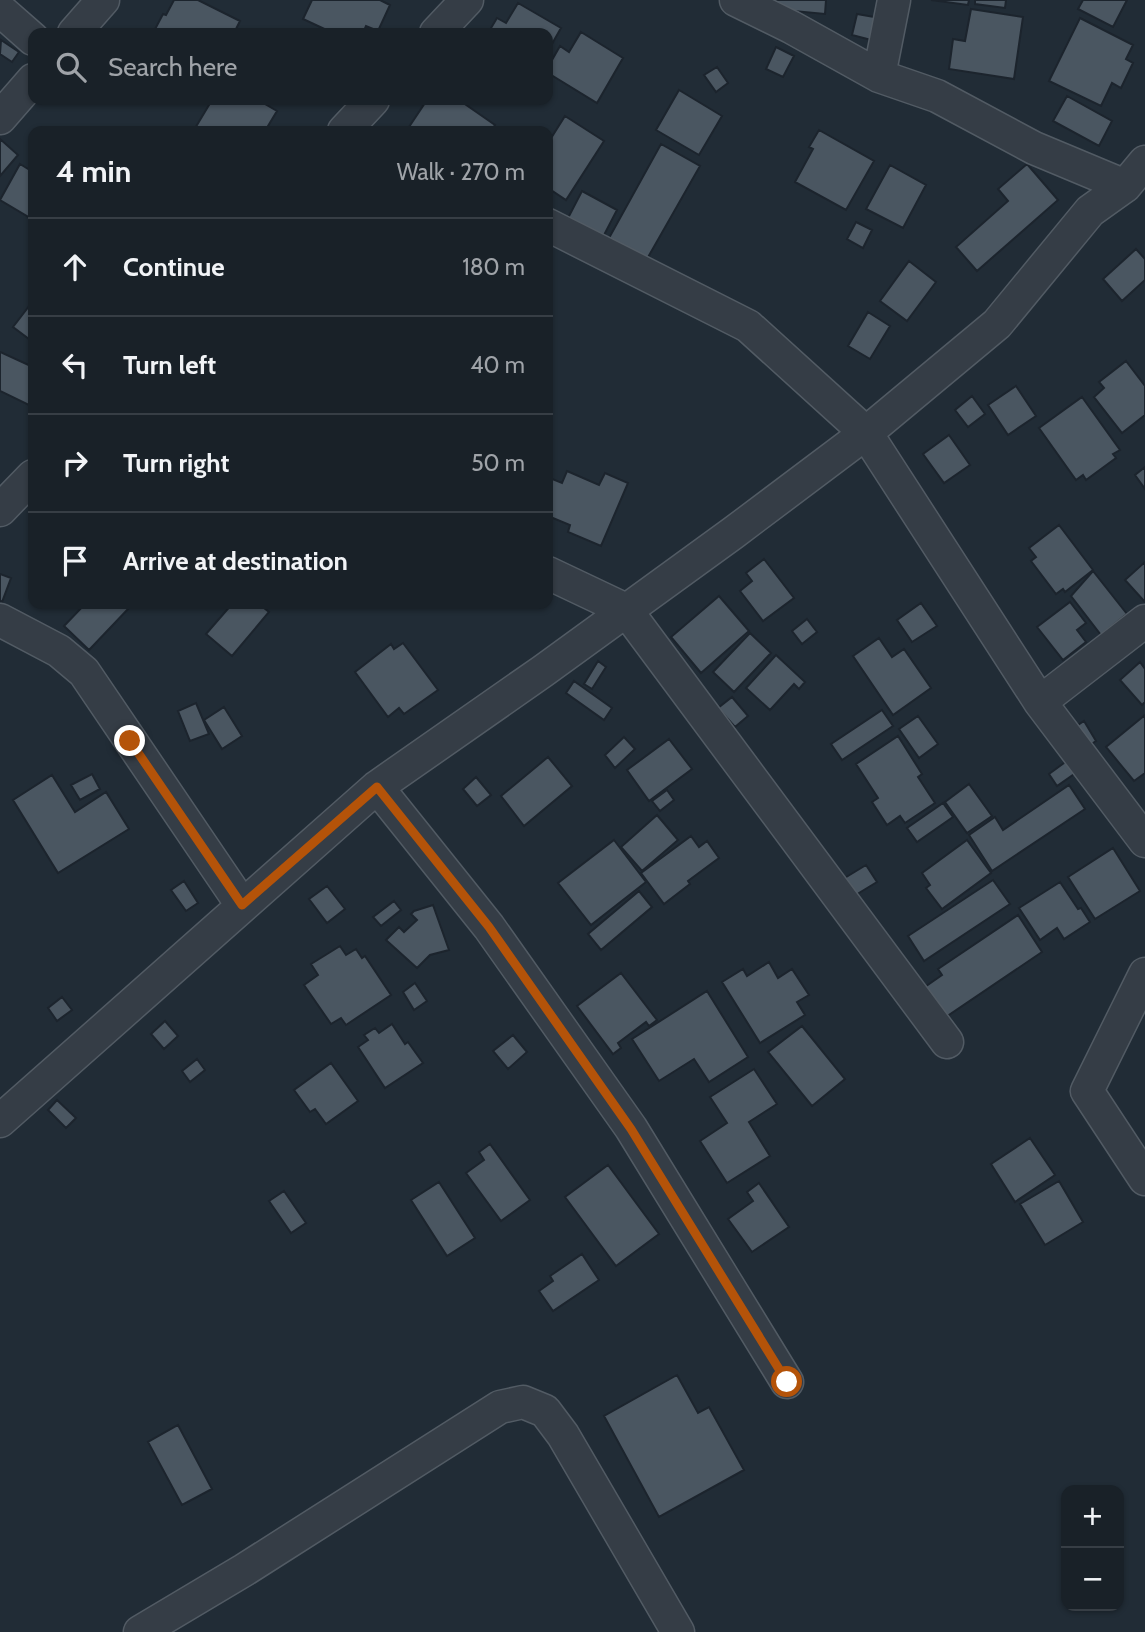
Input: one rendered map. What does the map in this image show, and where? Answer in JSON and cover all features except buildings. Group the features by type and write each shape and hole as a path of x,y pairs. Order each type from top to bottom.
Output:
{"street":[{"path":"78,28 103,0"},
{"path":"441,28 467,0"},
{"path":"736,0 791,27 878,76 937,96 1034,148 1135,174"},
{"path":"878,76 894,0"},
{"path":"0,10 28,35"},
{"path":"0,118 28,86"},
{"path":"351,126 369,105"},
{"path":"0,1121 377,787 626,610 866,433 997,324 1090,211 1135,174"},
{"path":"553,228 748,326 866,433 1040,702 1145,841"},
{"path":"0,510 28,481"},
{"path":"553,575 626,610 947,1042"},
{"path":"0,620 59,651 85,672 242,905"},
{"path":"1040,702 1145,621"},
{"path":"377,787 489,927 631,1129 787,1382"},
{"path":"1145,974 1087,1091 1145,1179"},
{"path":"140,1632 244,1570 500,1408 523,1402 545,1411 563,1435 678,1632"}],"route":[{"path":"130,741 242,905 377,787 489,927 631,1129 787,1382"}]}
